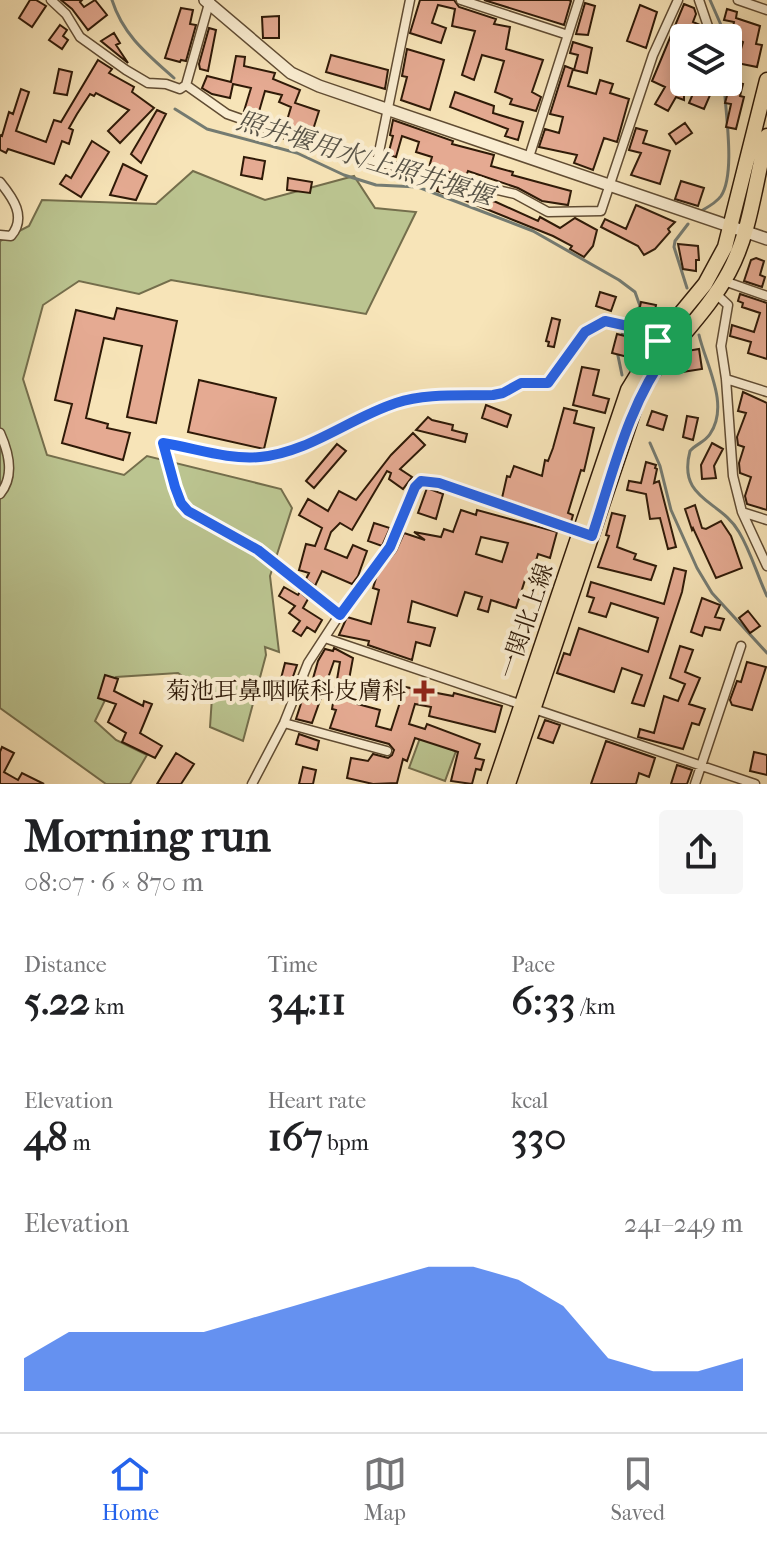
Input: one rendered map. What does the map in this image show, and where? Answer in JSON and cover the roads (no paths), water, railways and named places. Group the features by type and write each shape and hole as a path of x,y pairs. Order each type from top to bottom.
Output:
{"main road":[{"name":"一関北上線","path":"757,166 767,80"},
{"name":"一関北上線","path":"508,784 528,706 586,534 628,390 715,286 725,247 739,228 767,136"},
{"name":"一関北上線","path":"495,784 528,706"}],"street":[{"path":"51,0 66,14 80,37 126,70 148,83 180,89 186,85 208,1 291,73 319,86 767,239"},
{"path":"377,162 410,0"},
{"path":"461,0 568,35"},
{"path":"529,157 579,0"},
{"path":"186,85 227,114 318,146 515,194 548,212 601,211 653,55 678,0"},
{"path":"699,0 707,24"},
{"path":"738,0 767,10"},
{"path":"0,182 19,216 17,229 11,236 0,235"},
{"path":"715,286 767,296"},
{"path":"715,286 728,305 721,346 733,476 742,512 767,566"},
{"path":"340,615 258,550 188,511 175,487 163,443 222,455 264,457 303,445 396,403 417,398 493,395 521,383 548,383 585,332 605,321 646,330 664,346"},
{"path":"726,379 767,392"},
{"path":"0,433 10,469 8,484 0,494"},
{"path":"252,784 284,723 308,663 390,547 415,487 421,481 439,483 586,534"},
{"path":"742,512 767,520"},
{"path":"325,638 755,784"},
{"path":"695,784 741,646"},
{"path":"284,723 387,751"}],"waterway":[{"name":"照井堰用水/上照井堰堰","path":"112,0 129,34 174,78"},
{"path":"710,0 721,24"},
{"path":"701,211 721,196 728,173 725,96"},
{"name":"照井堰用水/上照井堰堰","path":"175,109 207,129 297,153 344,175 376,185 418,187 533,231 635,292 640,306 621,336"},
{"path":"687,288 674,247 688,224"},
{"path":"699,335 715,385 718,411 710,434 690,451 690,480 695,490 731,521 739,532 767,596"},
{"name":"照井堰用水/上照井堰堰","path":"617,351 622,375"},
{"name":"照井堰用水/上照井堰堰","path":"650,443 660,466 671,510 697,568 712,593 767,653"}],"place":[{"name":"菊池耳鼻咽喉科皮膚科","path":"424,691"}]}
